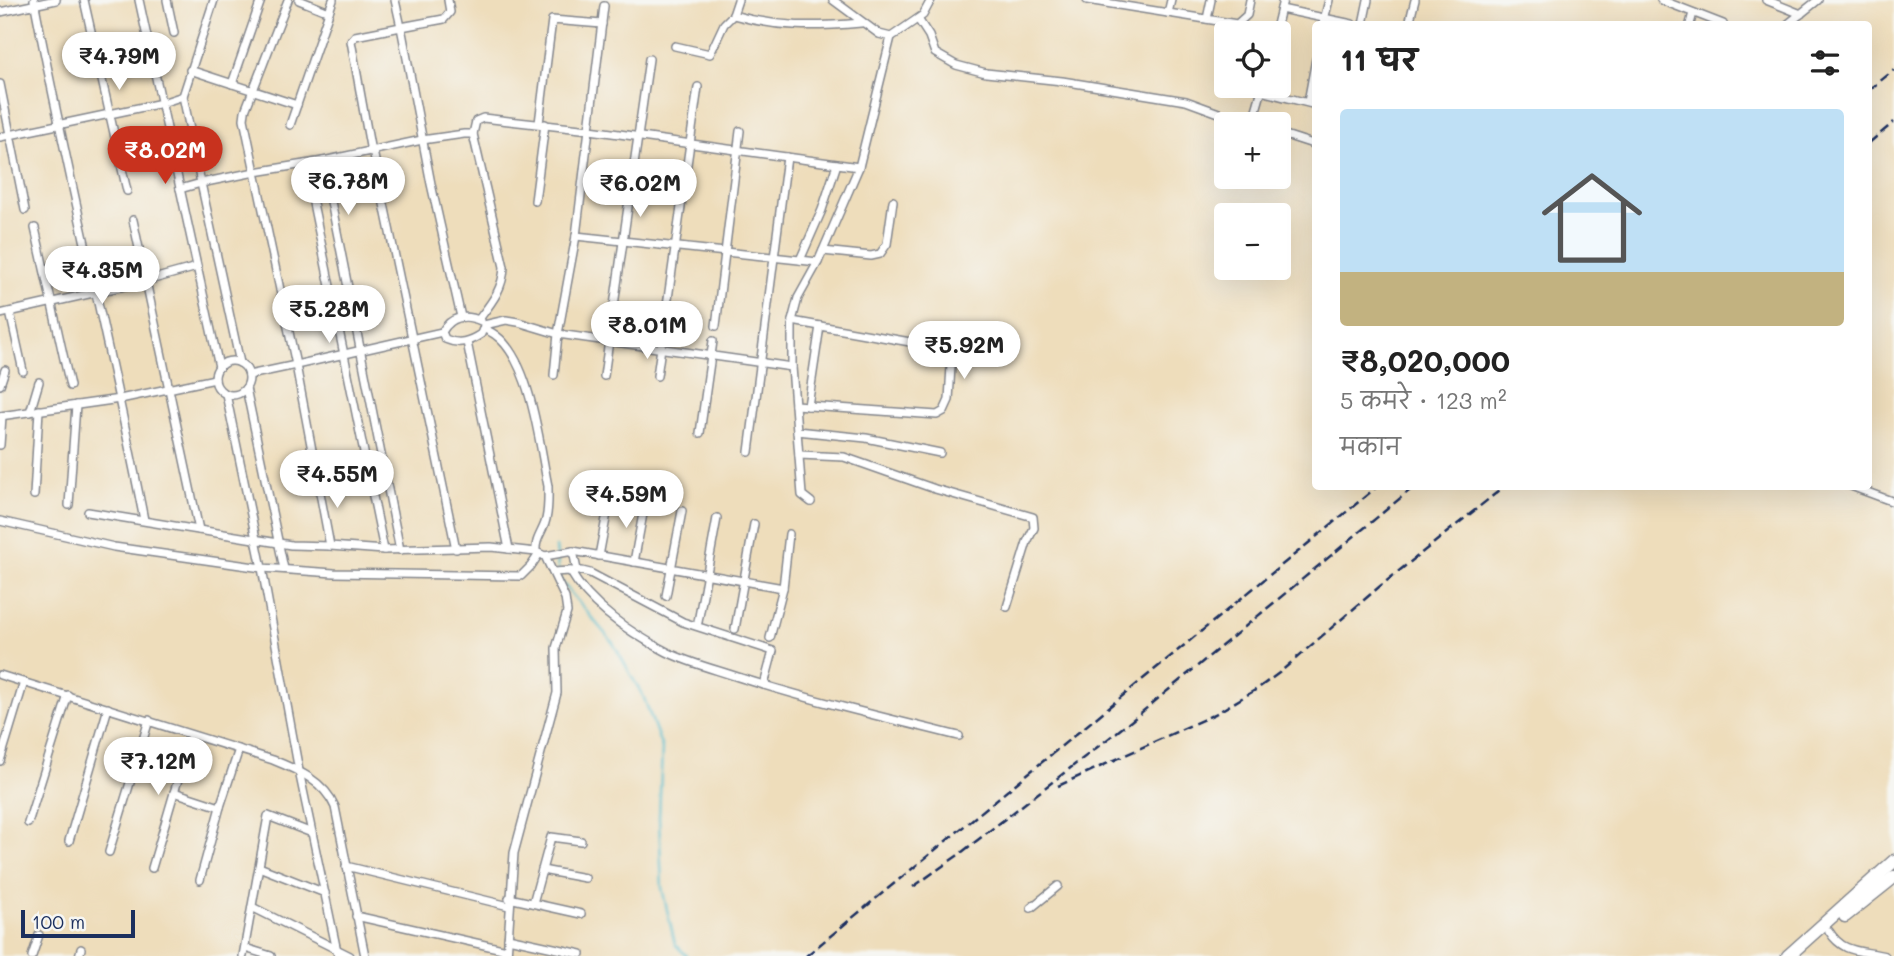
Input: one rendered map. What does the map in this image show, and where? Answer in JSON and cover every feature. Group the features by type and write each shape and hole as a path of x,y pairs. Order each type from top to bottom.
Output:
{"main road":[{"path":"1788,956 1894,861"},
{"path":"1800,956 1894,877"}],"street":[{"path":"0,12 34,2 55,0"},
{"path":"84,0 127,191"},
{"path":"139,0 219,367 215,379 218,388 226,394 237,394 246,388"},
{"path":"167,0 174,33"},
{"path":"214,0 183,96 240,363 249,375 246,388 284,569"},
{"path":"232,84 261,0"},
{"path":"288,0 244,119 296,366 330,546"},
{"path":"299,0 329,12"},
{"path":"290,125 334,0"},
{"path":"395,0 422,140 461,317"},
{"path":"448,0 450,12 444,19 355,36 351,41 456,548"},
{"path":"675,46 710,54 720,32 733,15 738,0"},
{"path":"833,0 861,23 879,34 891,37"},
{"path":"811,502 802,495 792,367 792,321 798,298 818,262 859,167 891,37 918,19 931,0"},
{"path":"1087,0 1125,3 1237,24 1247,15 1250,0"},
{"path":"1168,13 1171,0"},
{"path":"1207,19 1211,0"},
{"path":"1278,21 1283,0"},
{"path":"1324,21 1329,0"},
{"path":"1364,21 1368,0"},
{"path":"1410,21 1415,0"},
{"path":"1661,0 1715,21"},
{"path":"1766,0 1801,14"},
{"path":"1792,21 1818,0"},
{"path":"34,2 144,520"},
{"path":"554,375 558,334 576,236 604,6"},
{"path":"1281,9 1321,21"},
{"path":"1691,21 1693,13"},
{"path":"733,15 763,23 809,27 861,23"},
{"path":"535,201 552,20 555,18 602,24"},
{"path":"918,19 936,53 956,65 986,73 1062,81 1186,101 1217,112"},
{"path":"604,376 649,59"},
{"path":"190,70 297,105"},
{"path":"0,84 25,210"},
{"path":"657,376 698,87"},
{"path":"0,137 162,103 183,96"},
{"path":"1291,97 1312,104"},
{"path":"442,332 445,338 453,342 467,342 481,334 482,325 503,279 504,267 473,132 475,121 482,118 859,167"},
{"path":"716,326 740,131"},
{"path":"180,189 255,172 473,132"},
{"path":"1291,138 1312,144"},
{"path":"748,452 787,157"},
{"path":"323,161 400,550"},
{"path":"305,164 384,550"},
{"path":"800,261 822,210 836,164"},
{"path":"823,251 871,256 880,254 887,244 892,201"},
{"path":"133,220 199,530"},
{"path":"35,228 70,386"},
{"path":"576,236 818,262"},
{"path":"0,314 197,267"},
{"path":"10,312 23,371"},
{"path":"249,375 442,332 447,323 461,317 482,325 495,335 516,359 525,378 548,486 549,504 545,523 536,542 540,554 564,571 593,600 645,639 669,653 764,685 959,736"},
{"path":"482,325 506,320 558,334 792,367"},
{"path":"792,321 927,345 939,351 951,366 949,400 944,411 937,415 795,405"},
{"path":"808,406 820,326"},
{"path":"701,433 713,341"},
{"path":"467,342 509,548"},
{"path":"219,367 229,361 240,363"},
{"path":"0,385 5,370"},
{"path":"0,445 1,416 120,399 215,379"},
{"path":"34,495 35,411 39,382"},
{"path":"226,394 262,568 299,771 338,953"},
{"path":"69,505 76,405"},
{"path":"797,431 866,439 940,453"},
{"path":"799,455 844,457 934,489 1033,517 1034,528 1007,607"},
{"path":"1862,490 1894,502"},
{"path":"599,556 610,498"},
{"path":"634,562 645,503"},
{"path":"666,596 682,511"},
{"path":"88,512 277,542 384,550 509,548 540,554 573,551 783,588"},
{"path":"698,622 717,519"},
{"path":"0,520 114,547 262,568 334,573 521,576 540,554"},
{"path":"735,629 754,524"},
{"path":"769,638 783,588 789,534"},
{"path":"356,916 507,953 509,898 517,836 557,693 556,648 566,621 567,606 564,571 573,551"},
{"path":"564,571 590,573 683,622 773,651 764,685"},
{"path":"0,675 274,760 299,771 323,787 335,807 365,956"},
{"path":"0,761 24,682"},
{"path":"28,823 68,695"},
{"path":"69,841 108,708"},
{"path":"109,852 149,720"},
{"path":"152,868 191,735"},
{"path":"200,880 239,749"},
{"path":"174,792 220,807"},
{"path":"271,956 244,952 268,816 312,833"},
{"path":"533,903 551,837 580,841"},
{"path":"346,866 509,906"},
{"path":"259,867 325,893"},
{"path":"542,870 585,878"},
{"path":"1031,908 1058,886"},
{"path":"509,898 581,914"},
{"path":"252,907 338,953 350,956"},
{"path":"1829,931 1835,941 1844,948 1885,956"},
{"path":"32,956 39,935"},
{"path":"508,938 581,954"}],"waterway":[{"path":"556,547 559,579 613,643 644,698 662,748 659,818 662,888 675,944 687,956"}],"railway":[{"path":"1872,88 1894,70"},
{"path":"1872,140 1894,122"},
{"path":"806,956 1373,490"},
{"path":"913,887 1131,721 1410,490"},
{"path":"1058,786 1215,714 1257,689 1500,490"}]}
